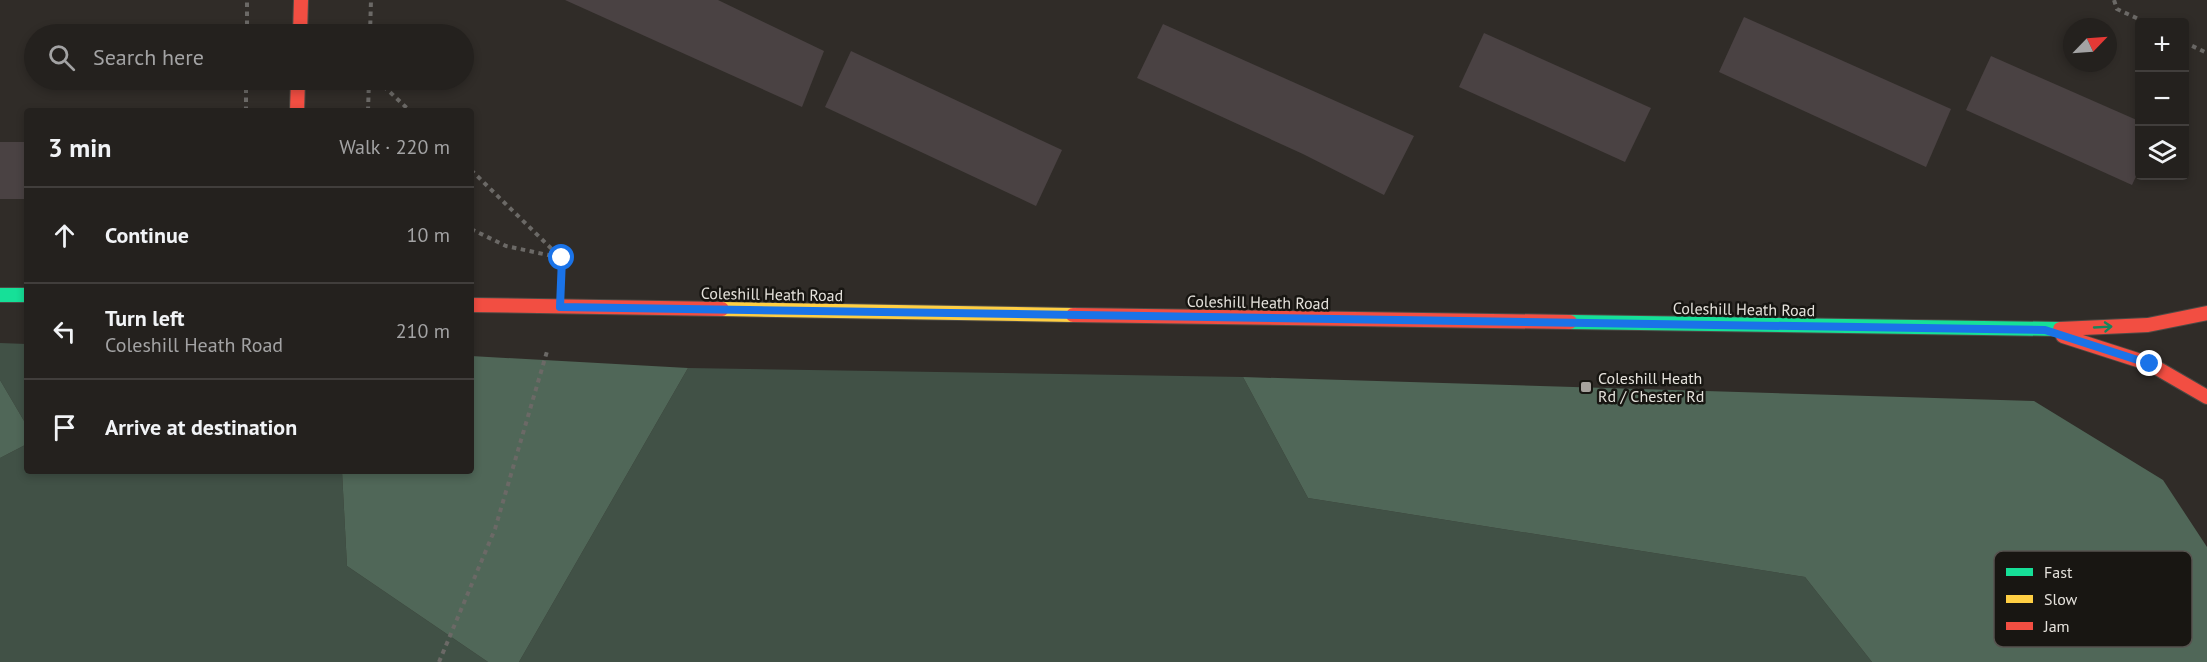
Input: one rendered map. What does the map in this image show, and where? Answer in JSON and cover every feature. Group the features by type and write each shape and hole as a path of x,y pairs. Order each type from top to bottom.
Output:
{"street":[{"path":"300,24 301,0"},
{"path":"297,108 298,90"},
{"path":"0,295 24,295"},
{"name":"Coleshill Heath Road","path":"474,305 2045,330 2148,325 2207,313"},
{"name":"Coleshill Heath Road","path":"2045,330 2150,364 2207,397"}],"path":[{"path":"247,0 247,24"},
{"path":"370,24 371,0"},
{"path":"2114,0 2117,9 2136,18"},
{"path":"2189,44 2207,53"},
{"path":"246,90 246,108"},
{"path":"368,108 369,90"},
{"path":"388,90 407,108"},
{"path":"439,662 495,528 560,307 562,258 474,173"},
{"path":"474,230 506,246 562,258"}],"green space":[{"path":"0,343 24,344 24,421 0,380"},
{"path":"474,356 688,368 519,662 488,662 347,566 342,474 474,474"},
{"path":"688,368 1243,377 1308,498 1805,577 1872,662 519,662"},
{"path":"1243,377 2034,401 2163,480 2207,547 2207,662 1872,662 1805,577 1308,498"},
{"path":"0,380 24,421 24,446 0,458"},
{"path":"24,446 24,474 342,474 347,566 488,662 0,662 0,458"}],"building":[{"path":"565,0 718,0 824,51 802,107"},
{"path":"1744,17 1951,109 1926,167 1719,72"},
{"path":"1163,24 1414,136 1384,195 1303,154 1137,78"},
{"path":"1484,33 1651,108 1625,162 1459,87"},
{"path":"851,51 1062,150 1036,206 825,107"},
{"path":"1991,56 2135,119 2135,179 2132,185 1966,110"},
{"path":"0,142 24,142 24,199 0,199"}],"traffic: fast":[{"path":"0,295 24,295"},
{"path":"1570,322 2060,329"}],"traffic: slow":[{"path":"722,309 1073,315"}],"traffic: jam":[{"path":"300,24 301,0"},
{"path":"297,108 298,90"},
{"path":"474,305 722,309"},
{"path":"2060,329 2148,325 2207,313"},
{"path":"1073,315 1570,322"},
{"path":"2063,336 2150,364 2207,397"}],"place":[{"name":"Coleshill Heath Rd / Chester Rd","path":"1586,387"}],"route":[{"path":"562,258 560,307 2045,330 2150,364"}]}
